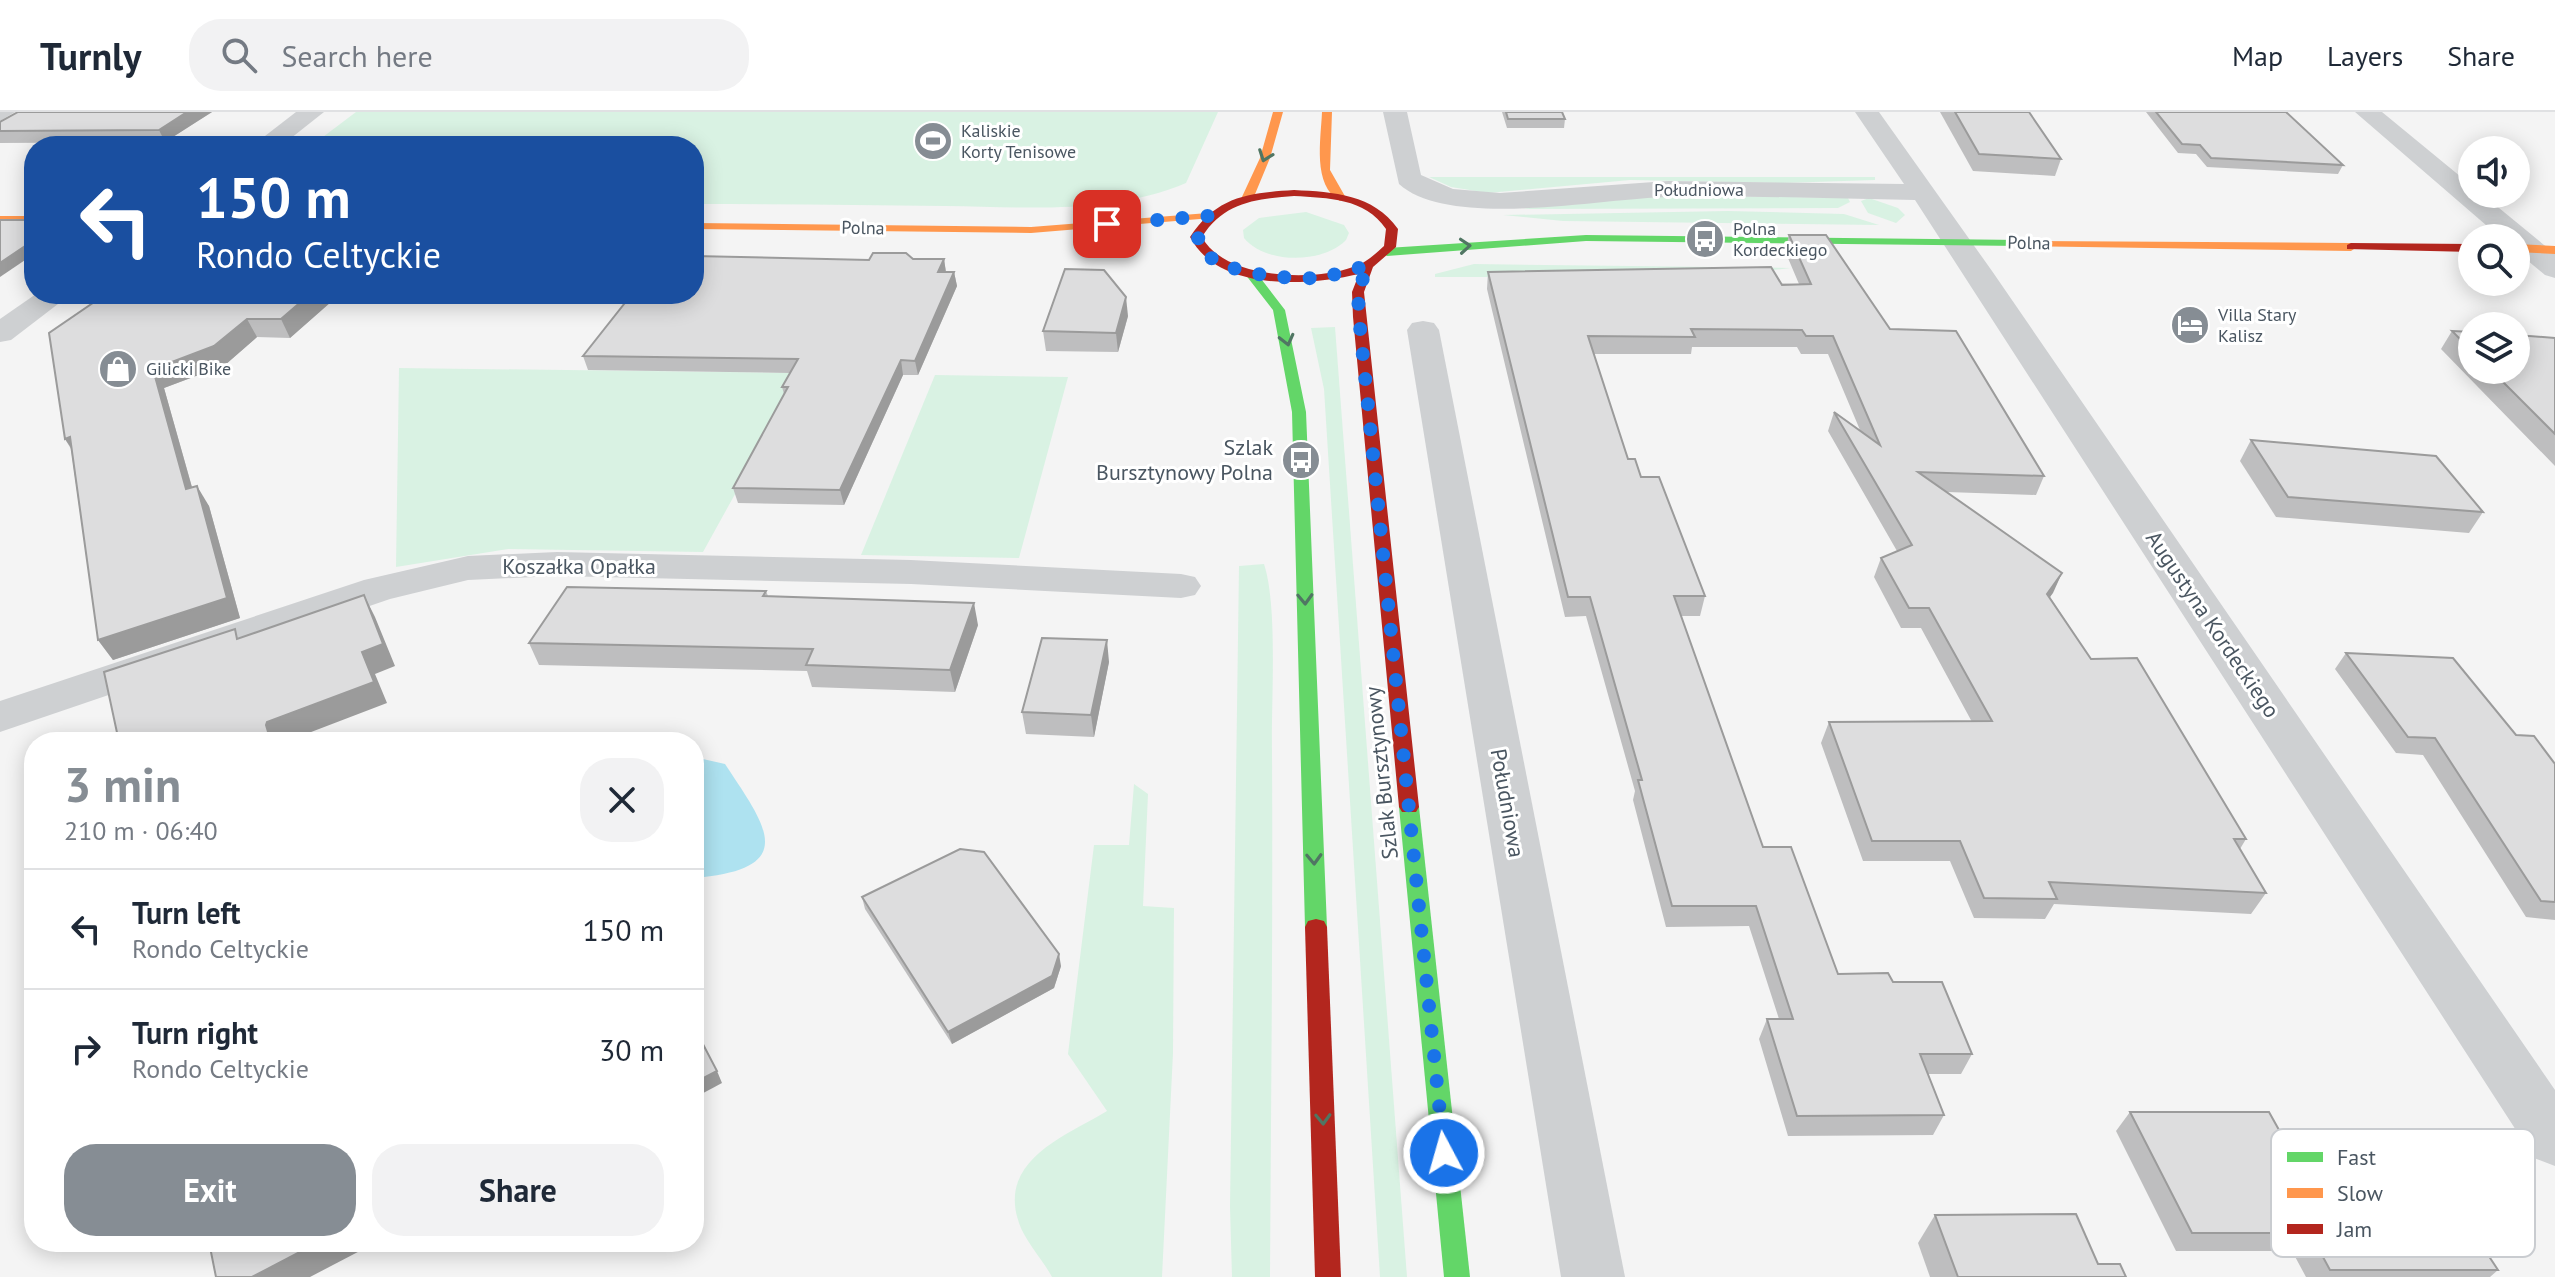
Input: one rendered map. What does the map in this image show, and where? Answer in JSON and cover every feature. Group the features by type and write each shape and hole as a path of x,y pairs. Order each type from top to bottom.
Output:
{"main road":[{"path":"1247,199 1265,158 1278,112"},
{"path":"1327,112 1325,170 1340,198"},
{"name":"Polna","path":"704,226 1031,230 1208,216 1247,199 1294,193 1340,198 1395,221 1394,241 1387,252"},
{"path":"1204,252 1197,240 1198,228 1208,216"},
{"path":"0,219 24,219"},
{"name":"Polna","path":"1466,227 1586,238 2458,248"},
{"name":"Polna","path":"1031,230 1125,242"},
{"name":"Polna","path":"1387,252 1586,238"},
{"path":"1177,248 1204,252 1231,268 1251,274 1313,278 1368,265 1387,252"},
{"name":"Szlak Bursztynowy","path":"1368,265 1358,292 1359,317 1457,1277"},
{"path":"1251,274 1273,298 1279,310 1299,412 1328,1277"}],"street":[{"path":"279,136 312,112"},
{"name":"Południowa","path":"1395,112 1408,178 1424,189 1450,197 1500,201 1668,189 1920,192"},
{"name":"Augustyna Kordeckiego","path":"1867,112 2555,1139"},
{"path":"2367,112 2555,269"},
{"path":"0,333 42,304"},
{"name":"Południowa","path":"1423,330 1593,1277"},
{"name":"Koszałka Opałka","path":"0,717 378,589 468,568 557,564 880,571 1181,586"}],"green space":[{"path":"356,112 1218,112 1186,183 1128,200 1036,208 704,204 704,136 324,136"},
{"path":"1429,177 1875,177 1875,180 1782,183 1630,180 1488,193 1451,187"},
{"path":"1601,198 1848,198 1850,202 1838,208 1523,209"},
{"path":"1869,198 1898,208 1905,215 1896,223 1868,213 1861,201"},
{"path":"1728,211 1844,214 1879,225 1563,221 1503,215"},
{"path":"1306,212 1344,225 1349,233 1346,240 1323,253 1294,258 1266,253 1244,238 1243,230 1259,218"},
{"path":"1474,264 1791,268 1706,277 1435,277 1435,274"},
{"path":"1335,327 1407,1277 1380,1277 1324,389 1311,328"},
{"path":"399,368 802,373 703,552 508,549 396,567"},
{"path":"935,375 1068,377 1019,558 861,555"},
{"path":"1264,564 1271,604 1273,655 1270,1277 1232,1277 1230,1207 1239,566"},
{"path":"1134,784 1148,794 1143,906 1174,908 1173,1053 1162,1277 1052,1277 1019,1223 1015,1201 1018,1182 1026,1166 1039,1153 1107,1111 1068,1054 1094,845 1129,845"}],"water":[{"path":"704,759 725,764 752,807 765,841 762,854 750,865 728,873 704,877"}],"building":[{"path":"18,112 187,112 159,130 0,131 0,122"},
{"path":"1506,112 1562,112 1565,119 1508,119"},
{"path":"1955,112 2029,112 2061,159 1979,154"},
{"path":"2156,112 2286,112 2343,165 2211,158 2200,145 2182,144"},
{"path":"0,220 24,220 24,247 0,263"},
{"path":"1789,235 1826,235 1890,329 1956,331 2044,476 1918,472 2062,573 2047,594 2091,659 2137,658 2246,839 2234,839 2266,893 2049,882 2057,899 1984,898 1960,841 1872,841 1829,722 1992,721 1929,608 1909,608 1881,558 1912,545 1834,412 1880,445 1833,336 1806,336 1802,330 1691,329 1695,337 1588,336 1628,459 1635,459 1641,477 1659,477 1705,596 1674,596 1763,847 1791,847 1838,974 1888,973 1893,982 1942,982 1972,1054 1920,1054 1944,1115 1797,1116 1767,1019 1793,1019 1756,906 1672,906 1638,780 1642,780 1590,597 1568,597 1488,272 1771,267 1782,285 1811,284"},
{"path":"873,253 906,253 913,259 944,259 938,272 954,272 915,361 901,360 840,490 733,488 788,387 782,387 798,359 583,356 624,304 704,304 704,256 869,260"},
{"path":"1065,269 1104,270 1126,297 1116,333 1043,331"},
{"path":"91,304 298,304 281,319 247,319 214,346 153,369 186,489 197,486 227,598 98,640 70,437 65,439 49,333"},
{"path":"2530,336 2555,338 2555,434 2505,384 2530,384"},
{"path":"2251,440 2436,456 2483,512 2288,497"},
{"path":"567,587 766,591 763,596 974,603 950,670 806,665 813,649 529,643"},
{"path":"364,595 383,644 362,652 374,682 267,722 268,732 117,732 104,672 235,629 237,639"},
{"path":"1042,638 1107,640 1091,715 1022,712"},
{"path":"2346,653 2453,658 2516,735 2534,736 2555,764 2555,902 2541,901 2435,738 2408,737"},
{"path":"960,849 984,852 1059,954 1052,976 948,1032 862,897"},
{"path":"704,1046 717,1071 704,1078"},
{"path":"2130,1112 2269,1112 2278,1129 2271,1129 2271,1233 2192,1233"},
{"path":"2076,1214 2098,1264 2120,1264 2126,1277 1958,1277 1935,1215"},
{"path":"211,1252 300,1252 252,1277 216,1277"},
{"path":"2323,1257 2489,1257 2498,1270 2330,1270"}],"traffic: fast":[{"path":"1387,252 1586,238 2022,243"},
{"path":"1251,274 1279,310 1299,412 1316,927"},
{"path":"1409,807 1457,1277"}],"traffic: slow":[{"path":"1247,199 1265,158 1278,112"},
{"path":"1327,112 1325,170 1340,198"},
{"path":"704,226 1031,230 1208,216"},
{"path":"0,219 24,219"},
{"path":"2022,243 2351,247"},
{"path":"2530,249 2555,250"}],"traffic: jam":[{"path":"1294,193 1349,199 1374,209 1392,229 1390,247 1371,264 1355,271 1287,277 1262,275 1220,263 1206,254 1196,237 1214,214 1225,206 1250,198 1294,193"},
{"path":"2351,247 2458,248"},
{"path":"1368,265 1358,292 1359,317 1409,807"},
{"path":"1316,927 1328,1277"}],"place":[{"name":"Kaliskie Korty Tenisowe","path":"933,141"},
{"name":"Polna Kordeckiego","path":"1705,239"},
{"name":"Villa Stary Kalisz","path":"2190,325"},
{"name":"Gilicki Bike","path":"118,369"},
{"name":"Szlak Bursztynowy Polna","path":"1301,460"}],"route":[{"path":"1107,224 1208,216 1198,228 1197,240 1204,252 1231,268 1251,274 1313,278 1368,265 1358,292 1359,317 1444,1153"}]}
